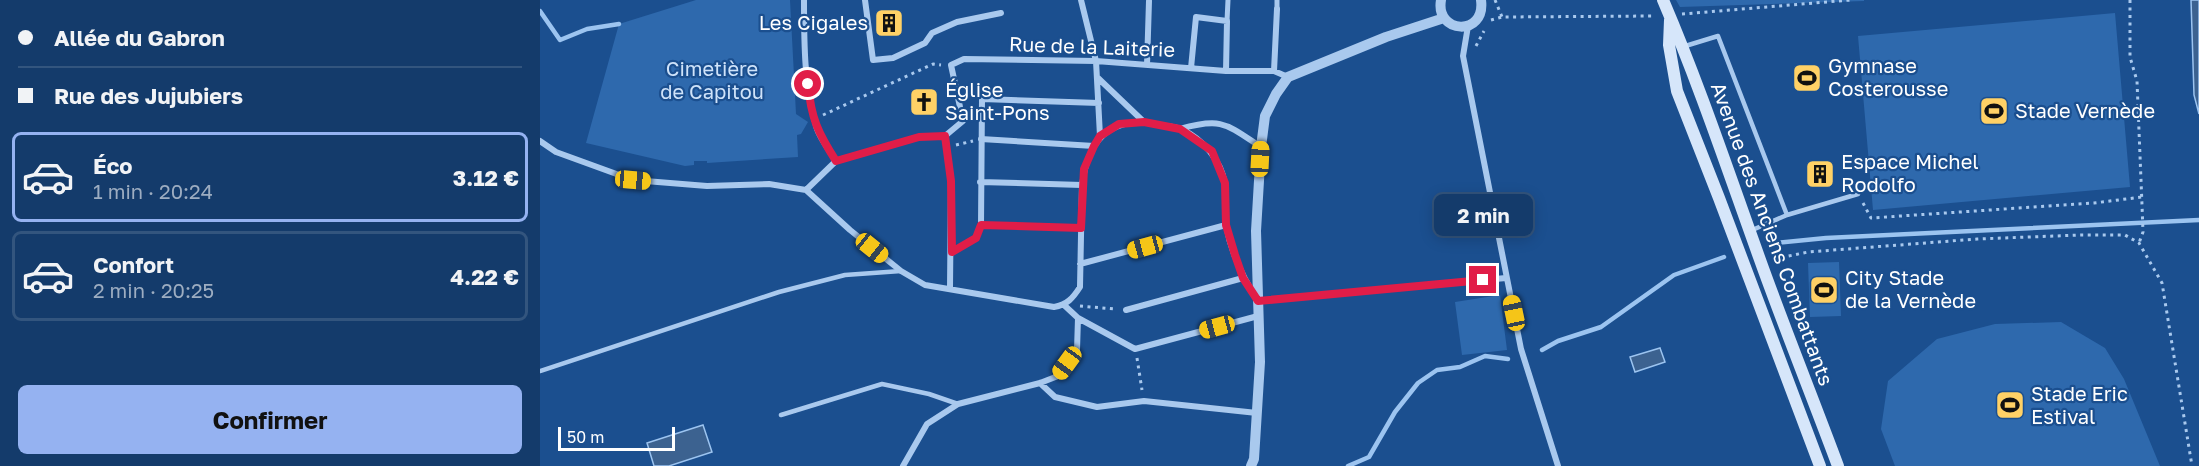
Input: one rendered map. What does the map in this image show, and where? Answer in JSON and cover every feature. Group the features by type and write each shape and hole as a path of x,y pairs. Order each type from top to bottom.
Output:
{"main road":[{"name":"Avenue des Anciens Combattants","path":"1663,0 1838,466"},
{"name":"Avenue des Anciens Combattants","path":"1670,16 1669,45 1677,92 1820,466"}],"street":[{"path":"804,0 810,102 818,131 836,161"},
{"path":"865,0 873,60 893,58 925,43 932,33 957,22 1001,13"},
{"path":"1082,0 1096,61 1100,136"},
{"path":"1147,65 1149,0"},
{"path":"1226,71 1228,0"},
{"path":"1274,71 1277,0"},
{"path":"1441,0 1444,18 1456,26 1468,26 1478,19 1481,0"},
{"path":"1191,68 1196,17 1227,21"},
{"path":"1251,466 1254,459 1260,362 1256,231 1265,116 1288,77 1386,37 1444,18"},
{"path":"1468,26 1462,56 1506,278 1521,349 1558,466"},
{"name":"Rue de la Laiterie","path":"951,65 964,59 1096,61 1226,71 1274,71 1288,77"},
{"path":"806,190 836,161 919,137 945,136 963,122 951,65"},
{"path":"1098,78 1144,122"},
{"path":"952,252 976,238 981,225 982,99 1099,103"},
{"path":"540,141 556,152 633,180 707,186 769,184 806,190 850,230 901,271 925,285 1054,307 1064,305 1080,287 1084,169 1100,136 1119,124 1144,122 1180,129 1212,151 1225,183 1226,225 1243,278 1258,301"},
{"path":"1180,129 1205,122 1225,123 1261,147"},
{"path":"945,136 951,181 950,288"},
{"path":"981,139 1094,146"},
{"path":"980,182 1082,185"},
{"path":"981,225 1081,228"},
{"path":"1080,264 1226,225"},
{"path":"1126,310 1243,278"},
{"path":"1258,301 1506,278"},
{"path":"1064,305 1078,318 1135,349 1258,316"},
{"path":"903,466 927,424 958,404 1040,383 1058,376 1077,350 1078,318"},
{"path":"1040,383 1055,397 1097,407 1144,401 1257,413"}],"lane":[{"path":"1682,47 1718,36 1787,215"},
{"path":"1750,231 1787,215 1858,194"},
{"path":"540,371 779,292 844,275 901,271"},
{"path":"781,415 882,384 929,394 958,404"}],"path":[{"path":"1495,0 1502,17 1670,16 1692,12 1851,0"},
{"path":"2130,0 2130,57 2137,81 2142,196 2143,232 2139,243"},
{"path":"814,119 933,64 951,65"},
{"path":"948,147 981,139"},
{"path":"1858,194 1871,218 2094,203 2142,196"},
{"path":"1758,254 1771,251 1775,260 1808,252 1977,239 2125,235 2139,243 2162,284 2192,466"},
{"path":"1064,305 1126,310"},
{"path":"1135,349 1144,401"}],"green space":[{"name":"Cimetière de Capitou","path":"696,0 790,0 796,114 808,122 801,134 797,135 798,157 707,163 707,161 694,161 694,165 685,166 586,143 619,24"},
{"path":"1676,0 1864,0 1864,1 1680,7"},
{"name":"Stade Vernède","path":"2115,13 2130,187 1873,210 1858,36"},
{"name":"City Stade de la Vernède","path":"1839,262 1841,316 1810,317 1808,263"},
{"path":"1500,295 1507,350 1462,355 1455,302"},
{"name":"Stade Eric Estival","path":"2061,322 2105,348 2124,379 2160,466 1895,466 1881,429 1888,381 1937,339 1995,324"}],"shaded area":[{"path":"2191,0 2199,0 2199,114 2194,95"},
{"path":"1660,348 1665,362 1635,372 1630,357"},
{"path":"703,425 712,452 669,466 654,466 647,443"}],"waterway":[{"path":"540,11 560,40 587,29 619,24"},
{"path":"1776,243 1826,238 2199,220"},
{"path":"1542,350 1558,341 1601,327 1674,275 1724,257"},
{"path":"1348,466 1369,457 1395,412 1418,383 1437,370 1460,367 1485,356 1508,359"}],"place":[{"name":"Les Cigales","path":"889,23"},
{"name":"Gymnase Costerousse","path":"1807,78"},
{"name":"Église Saint-Pons","path":"924,102"},
{"name":"Stade Vernède","path":"1994,111"},
{"name":"Espace Michel Rodolfo","path":"1820,174"},
{"name":"City Stade de la Vernède","path":"1824,290"},
{"name":"Stade Eric Estival","path":"2010,405"}],"route":[{"path":"808,84 818,131 836,161 919,137 945,136 951,181 952,252 976,238 981,225 1081,228 1084,169 1094,146 1100,136 1119,124 1144,122 1180,129 1212,151 1225,183 1226,225 1235,255 1243,278 1258,301 1483,280"}]}
